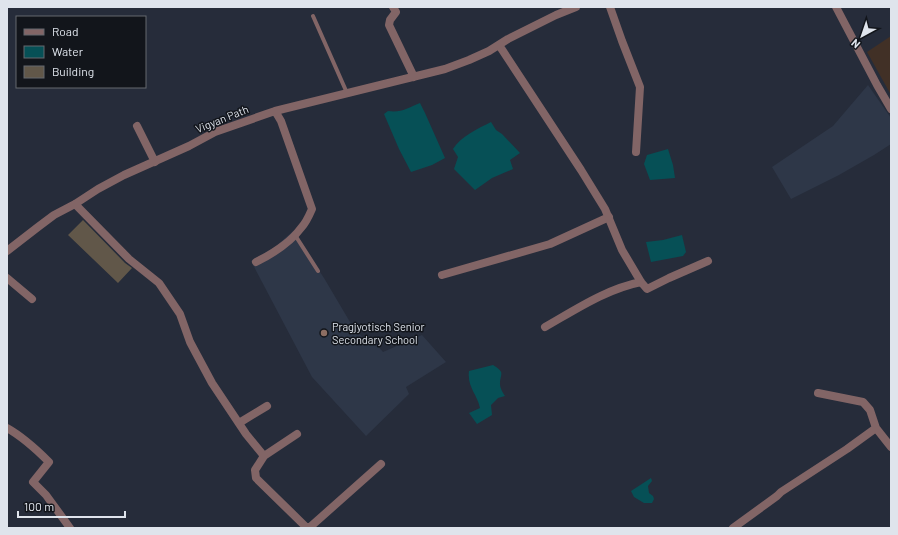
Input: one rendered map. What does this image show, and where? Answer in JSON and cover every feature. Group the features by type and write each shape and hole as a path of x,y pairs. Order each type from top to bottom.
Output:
{"street":[{"path":"393,7 396,12 390,20 389,25 414,77"},
{"name":"Vigyan Path","path":"7,251 43,223 98,189 215,132 275,111 414,77 469,60 556,15 576,7"},
{"path":"610,7 640,86 636,152"},
{"path":"836,7 891,109"},
{"path":"499,45 605,209 622,250 646,289 708,261"},
{"path":"256,262 269,255 295,235 300,230 312,210 281,121 275,111"},
{"path":"137,126 155,162"},
{"path":"75,204 129,259 159,283 180,314 190,342 212,383 246,434 264,456"},
{"path":"442,275 550,244 609,217"},
{"path":"7,278 32,299"},
{"path":"545,328 595,298 631,284 641,282"},
{"path":"818,393 863,402 870,410 876,428 891,447"},
{"path":"239,423 267,406"},
{"path":"7,428 17,433 50,462 33,482 46,495 70,528"},
{"path":"733,528 781,492 847,449 876,428"},
{"path":"297,434 264,456 255,470 256,478 308,528 381,464"}],"lane":[{"path":"313,16 347,93"},
{"path":"295,235 318,271"}],"shaded area":[{"path":"891,36 891,95 867,52"},
{"path":"868,85 891,118 891,144 839,175 791,199 772,167 833,126"},
{"name":"Pragjyotisch Senior Secondary School","path":"293,231 324,278 350,322 362,337 368,335 383,352 422,335 446,362 406,387 409,394 366,436 312,377 251,261 275,247"}],"water":[{"path":"420,103 445,158 432,165 411,172 384,114 388,111 404,110"},
{"path":"491,122 496,130 502,134 520,153 510,160 513,169 492,178 475,190 454,169 458,157 453,149 465,137"},
{"path":"668,149 675,178 650,180 644,164 647,155"},
{"path":"682,235 686,252 683,256 651,262 646,242 663,240"},
{"path":"493,365 501,372 500,386 505,396 498,398 491,405 492,415 477,424 469,413 480,408 469,382 469,371"},
{"path":"651,478 652,481 648,486 649,493 654,499 652,503 644,503 634,497 631,491"}],"building":[{"path":"83,220 125,263 132,268 118,283 68,235"}],"place":[{"name":"Pragjyotisch Senior Secondary School","path":"324,333"}]}
